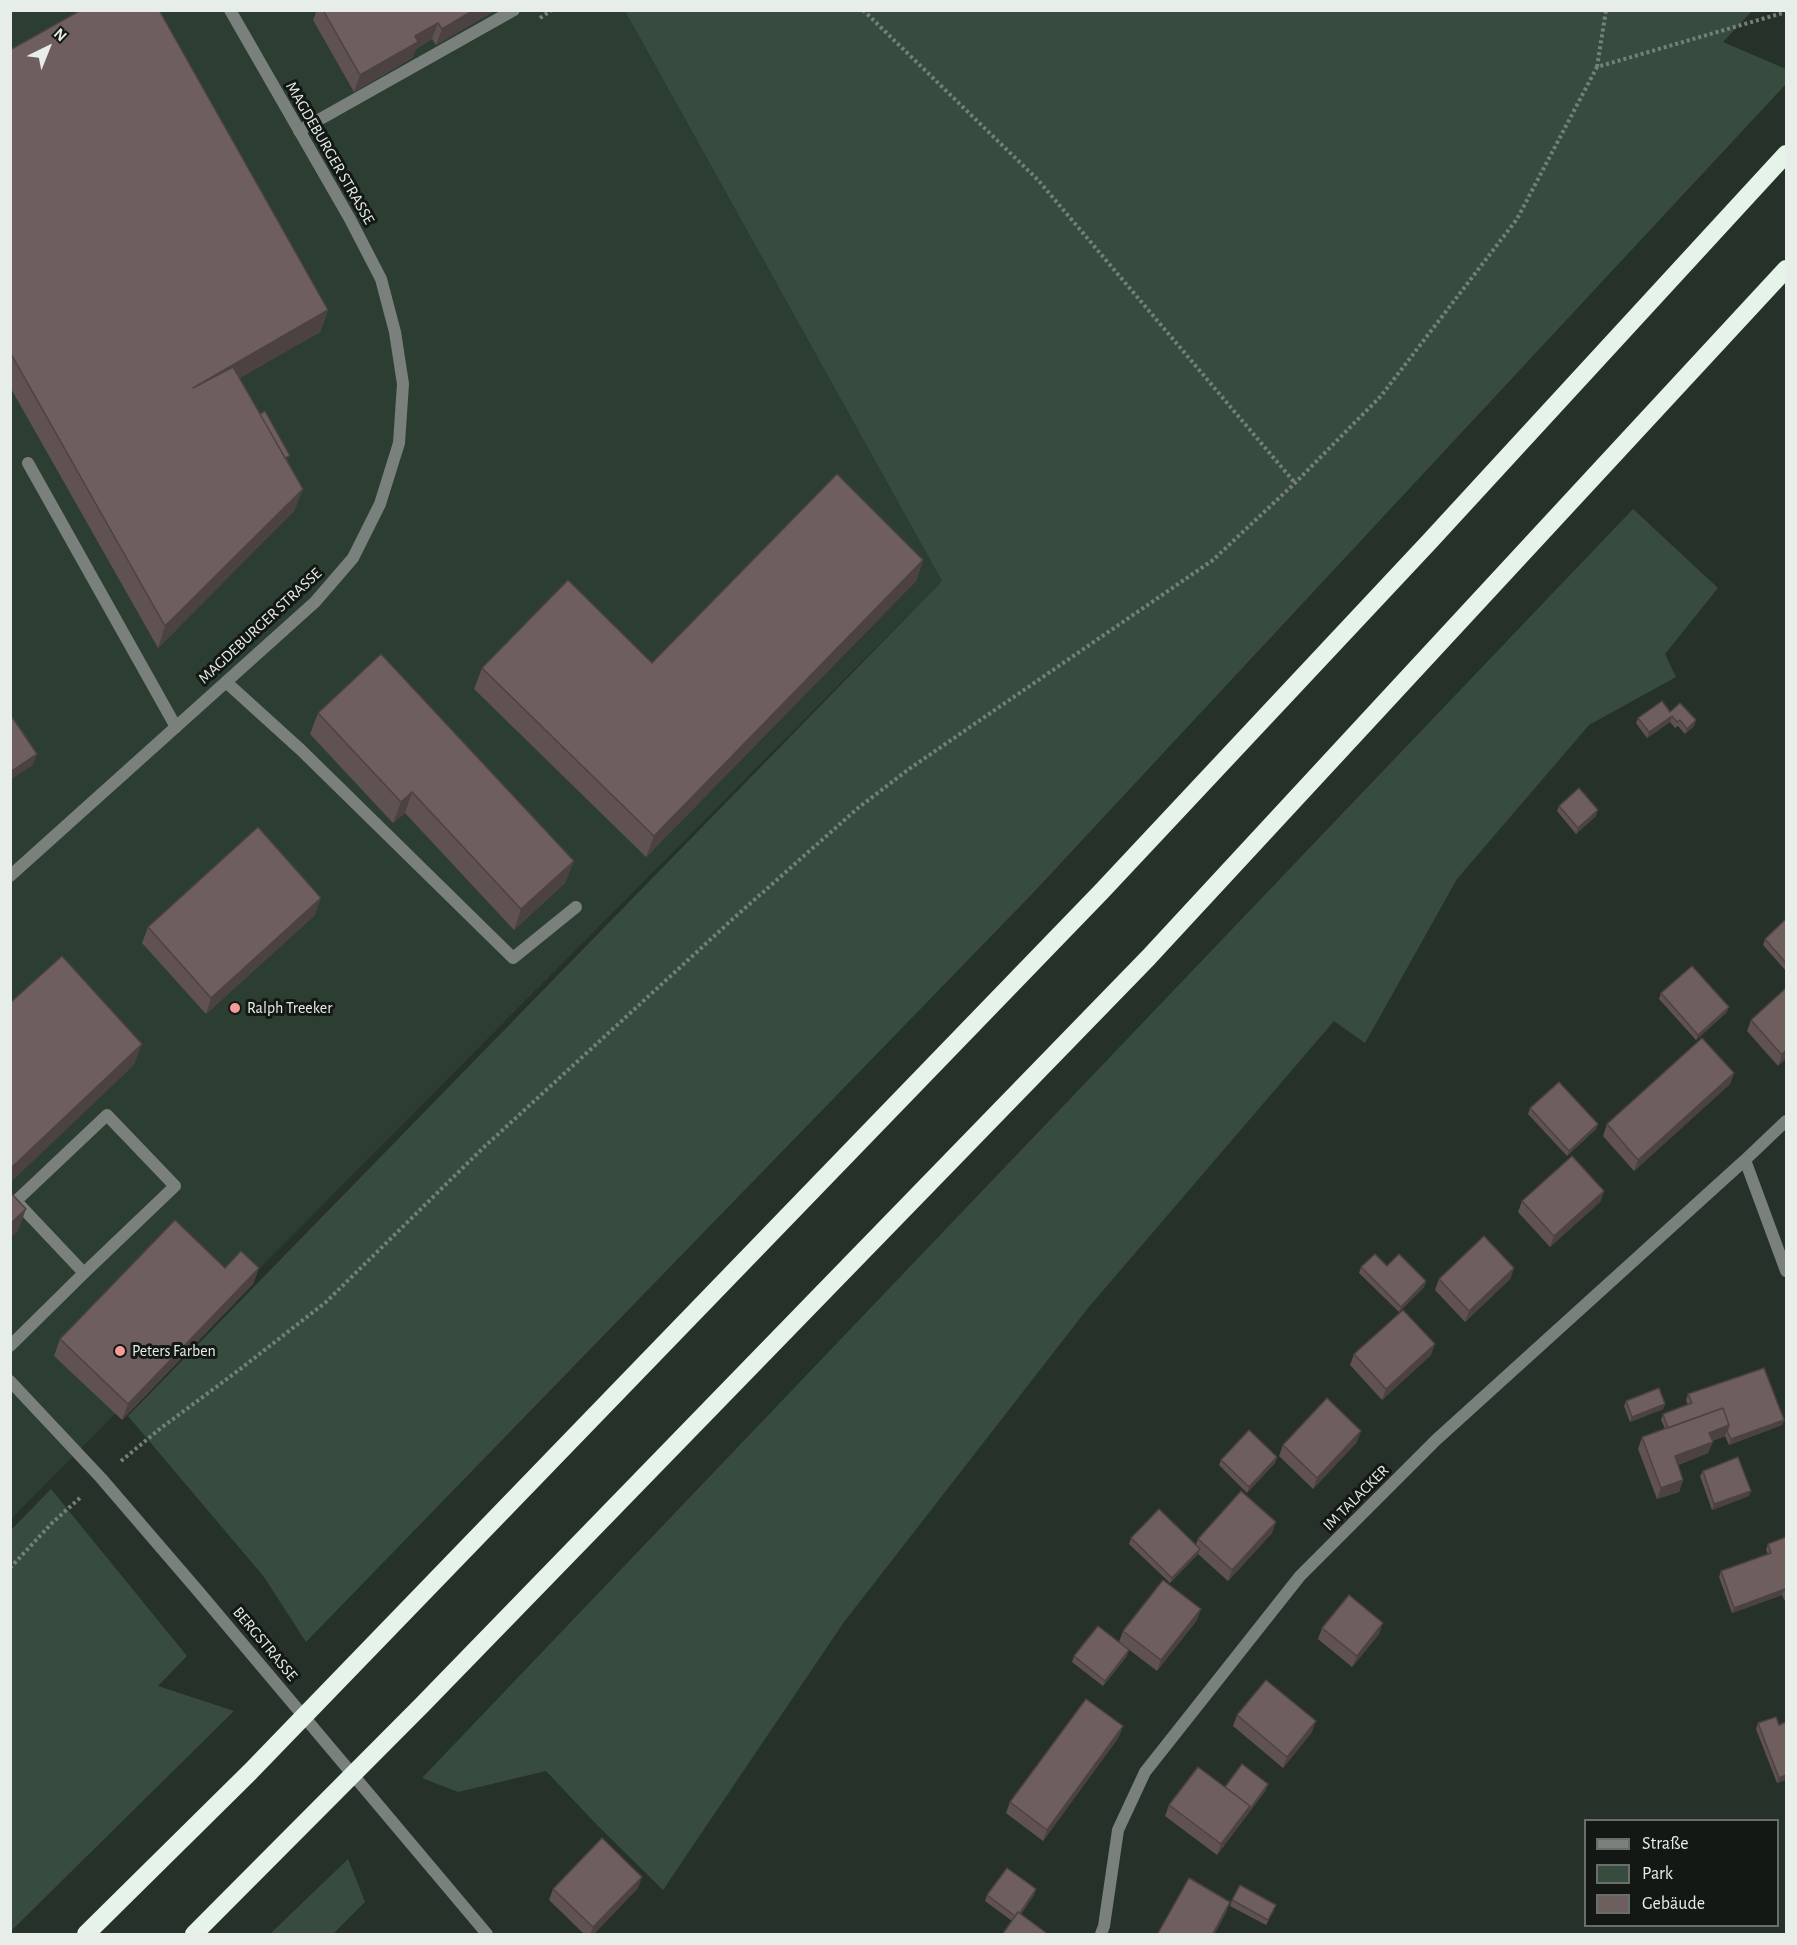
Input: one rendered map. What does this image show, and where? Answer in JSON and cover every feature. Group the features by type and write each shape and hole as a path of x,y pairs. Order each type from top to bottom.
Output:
{"highway":[{"path":"86,1935 367,1652 1101,892 1430,541 1786,154"},
{"path":"194,1935 303,1827 1148,958 1786,269"}],"street":[{"name":"MAGDEBURGER STRASSE","path":"10,876 315,602 353,558 380,504 399,443 403,384 395,332 381,279 350,219 230,10"},
{"path":"299,131 514,10"},
{"path":"28,463 176,727"},
{"path":"226,682 301,750 513,958 576,907"},
{"path":"10,1346 175,1186 107,1115 16,1201 84,1273"},
{"name":"IM TALACKER","path":"1101,1935 1118,1830 1145,1772 1300,1576 1436,1440 1786,1121"},
{"path":"1745,1160 1786,1271"},
{"name":"BERGSTRASSE","path":"10,1381 101,1478 487,1935"}],"path":[{"path":"863,10 1038,180 1295,483"},
{"path":"10,1568 52,1523 160,1428 326,1302 483,1148 735,917 858,808 909,769 1213,560 1295,483 1381,396 1517,219 1597,67 1606,10"},
{"path":"1597,67 1786,12"}],"shaded area":[{"path":"11,11 625,11 942,581 11,1519"}],"green space":[{"path":"625,11 1752,11 1723,42 1786,69 1786,84 1032,894 306,1642 264,1577 128,1416 942,581"},
{"path":"1633,509 1718,588 1665,654 1676,677 1589,725 1457,879 1365,1043 1334,1021 1088,1308 844,1622 663,1890 546,1771 458,1792 422,1778"},
{"path":"51,1489 187,1656 158,1686 234,1711 11,1931 11,1530"},
{"path":"348,1859 365,1902 333,1934 270,1934"}],"building":[{"path":"81,10 159,10 328,310 193,388 233,367 303,489 165,626 10,352 10,50"},
{"path":"323,10 474,10 442,29 438,23 415,36 418,42 360,75"},
{"path":"265,411 290,456 285,458 260,414"},
{"path":"837,474 923,560 654,836 482,668 568,580 652,663"},
{"path":"381,654 574,861 521,909 412,792 401,802 318,713"},
{"path":"1662,701 1670,712 1680,703 1696,720 1687,729 1680,720 1677,722 1672,716 1649,732 1638,718"},
{"path":"10,714 37,754 10,772"},
{"path":"1579,788 1598,810 1578,828 1559,806"},
{"path":"258,827 321,898 211,998 148,927"},
{"path":"1786,919 1786,963 1765,939"},
{"path":"62,956 142,1044 10,1169 10,1003"},
{"path":"1692,966 1729,1007 1698,1035 1661,993"},
{"path":"1786,988 1786,1050 1782,1055 1751,1020"},
{"path":"1702,1038 1734,1073 1638,1160 1607,1124"},
{"path":"1559,1082 1598,1124 1569,1151 1530,1108"},
{"path":"1572,1156 1604,1191 1554,1236 1522,1201"},
{"path":"10,1192 26,1209 10,1224"},
{"path":"175,1220 225,1268 241,1251 259,1268 128,1404 60,1339"},
{"path":"1484,1236 1514,1268 1469,1311 1439,1279"},
{"path":"1375,1254 1387,1266 1399,1254 1426,1281 1401,1307 1361,1267"},
{"path":"1403,1310 1435,1344 1386,1389 1354,1354"},
{"path":"1764,1368 1784,1420 1731,1439 1727,1431 1729,1425 1723,1408 1668,1428 1663,1414 1692,1403 1688,1394"},
{"path":"1659,1388 1665,1404 1632,1417 1626,1401"},
{"path":"1327,1398 1361,1431 1317,1478 1283,1445"},
{"path":"1723,1408 1729,1425 1709,1433 1713,1442 1675,1456 1683,1480 1661,1488 1642,1437"},
{"path":"1249,1430 1277,1457 1249,1487 1221,1460"},
{"path":"1738,1457 1751,1491 1714,1504 1703,1471"},
{"path":"1241,1491 1276,1522 1232,1570 1198,1539"},
{"path":"1159,1509 1200,1549 1172,1578 1131,1538"},
{"path":"1786,1537 1786,1594 1785,1589 1734,1608 1721,1571 1771,1553 1768,1544"},
{"path":"1163,1580 1201,1609 1161,1660 1123,1631"},
{"path":"1349,1595 1383,1623 1357,1656 1322,1628"},
{"path":"1098,1626 1129,1650 1105,1681 1074,1656"},
{"path":"1266,1680 1316,1721 1287,1757 1237,1715"},
{"path":"1086,1699 1123,1726 1047,1830 1010,1802"},
{"path":"1776,1717 1779,1725 1786,1722 1786,1775 1779,1778 1758,1723"},
{"path":"1242,1764 1268,1784 1248,1812 1250,1806 1225,1787"},
{"path":"1198,1767 1250,1806 1221,1844 1169,1805"},
{"path":"602,1838 642,1877 593,1927 553,1889"},
{"path":"1007,1868 1036,1889 1020,1913 1018,1912 1015,1916 987,1895"},
{"path":"1189,1878 1230,1902 1212,1935 1157,1935"},
{"path":"1240,1885 1276,1905 1268,1920 1232,1900"},
{"path":"1018,1912 1049,1935 1002,1935"}],"place":[{"name":"Ralph Treeker","path":"235,1008"},
{"name":"Peters Farben","path":"120,1351"}]}
